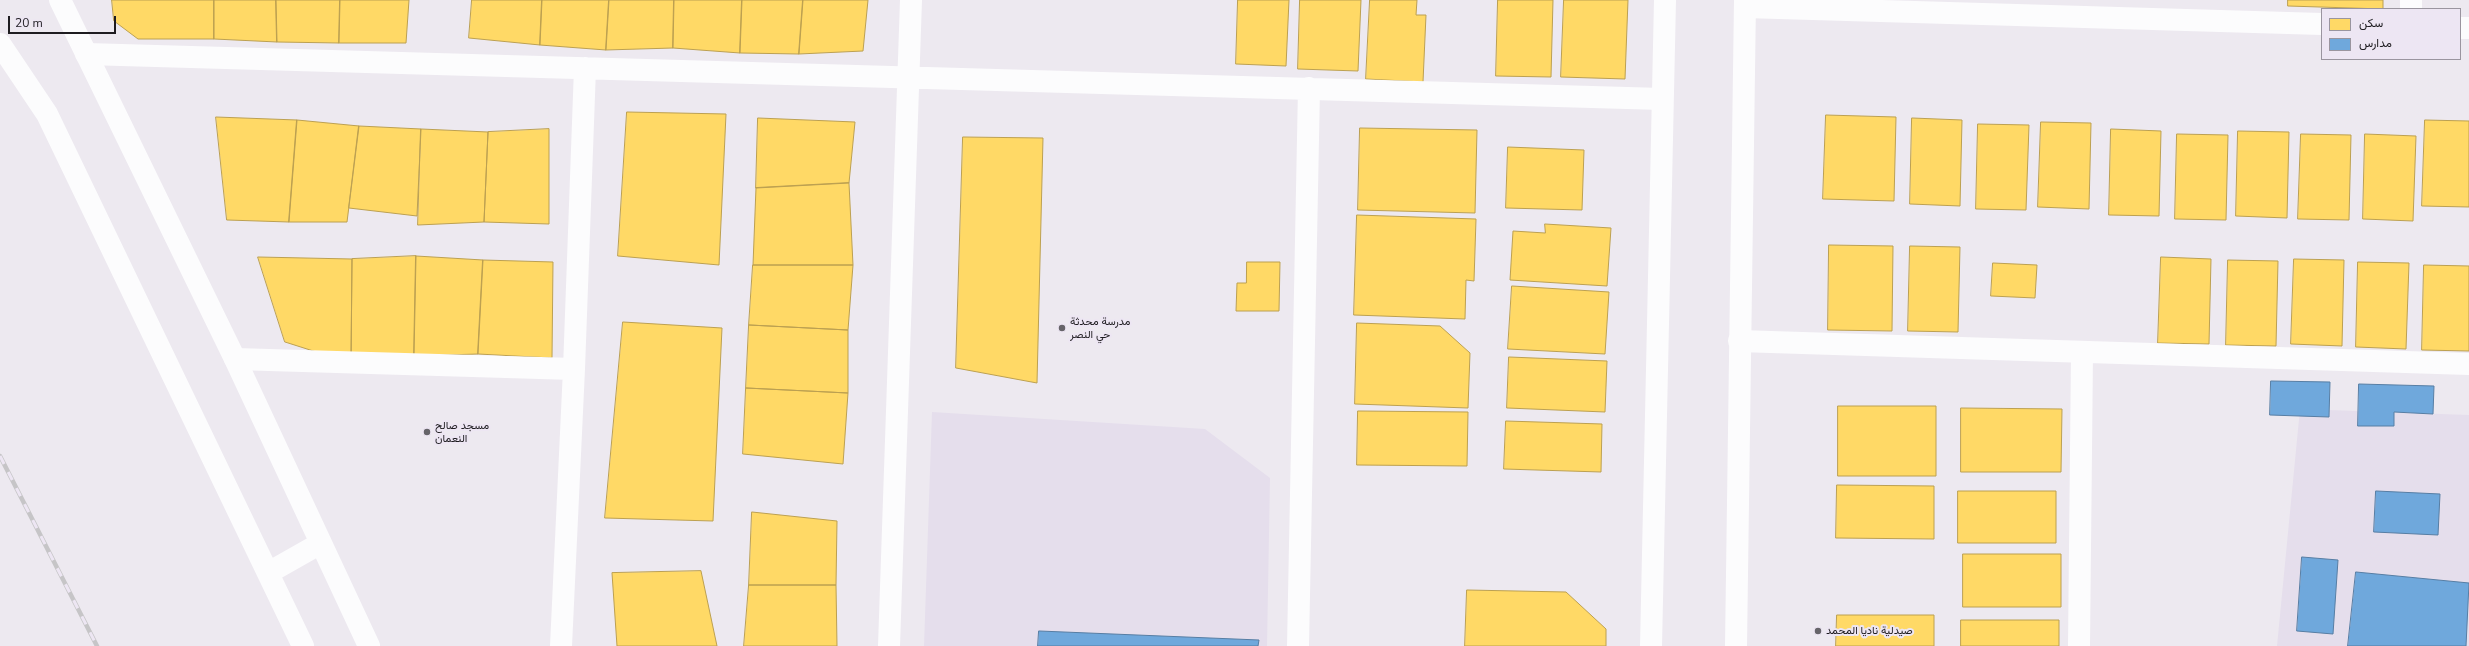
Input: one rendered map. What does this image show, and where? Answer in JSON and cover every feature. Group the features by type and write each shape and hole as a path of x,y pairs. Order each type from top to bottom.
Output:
{"street":[{"path":"60,0 234,359 369,646"},
{"path":"889,646 911,0"},
{"path":"1651,646 1665,0"},
{"path":"1736,646 1739,342 1745,4 2096,9 2321,24"},
{"path":"0,44 47,114 303,646"},
{"path":"86,54 1662,99"},
{"path":"561,646 574,369 585,68"},
{"path":"1298,646 1309,88"},
{"path":"1739,342 2082,354 2469,364"},
{"path":"2079,646 2082,354"},
{"path":"234,359 574,369"},
{"path":"268,573 321,543"}],"shaded area":[{"path":"2300,409 2469,415 2469,646 2277,646"},
{"path":"932,412 1205,429 1270,478 1267,646 924,646"}],"building: سكن":[{"path":"112,0 214,0 214,39 138,39 114,21"},
{"path":"214,0 276,0 277,42 214,39"},
{"path":"276,0 340,0 339,43 277,42"},
{"path":"340,0 409,0 406,43 339,43"},
{"path":"472,0 542,0 540,45 469,38"},
{"path":"542,0 609,0 606,50 540,45"},
{"path":"609,0 674,0 673,48 606,50"},
{"path":"674,0 742,0 740,53 673,48"},
{"path":"742,0 803,0 799,54 740,53"},
{"path":"803,0 868,0 863,51 799,54"},
{"path":"1238,0 1289,0 1286,66 1236,64"},
{"path":"1300,0 1361,0 1358,71 1298,69"},
{"path":"1370,0 1417,0 1416,15 1426,15 1423,82 1366,79"},
{"path":"1498,0 1553,0 1551,77 1496,76"},
{"path":"1564,0 1628,0 1625,79 1561,77"},
{"path":"2288,0 2383,0 2383,8 2288,6"},
{"path":"627,112 726,114 719,265 618,256"},
{"path":"1826,115 1896,117 1894,201 1823,199"},
{"path":"216,117 297,120 289,222 227,220"},
{"path":"758,118 855,122 849,183 756,188"},
{"path":"1912,118 1962,120 1960,206 1910,204"},
{"path":"297,120 359,126 347,222 289,222"},
{"path":"2425,120 2469,121 2469,207 2422,206"},
{"path":"2041,122 2091,123 2089,209 2038,207"},
{"path":"1978,124 2029,125 2026,210 1976,209"},
{"path":"359,126 421,129 417,216 349,208"},
{"path":"1360,128 1477,130 1475,213 1358,210"},
{"path":"421,129 488,132 484,222 418,225"},
{"path":"549,129 549,224 484,222 488,132"},
{"path":"2111,129 2161,131 2159,216 2109,215"},
{"path":"2238,131 2289,132 2287,218 2236,216"},
{"path":"2177,134 2228,135 2226,220 2175,219"},
{"path":"2301,134 2351,135 2349,220 2298,219"},
{"path":"2365,134 2416,136 2413,221 2363,219"},
{"path":"963,137 1043,138 1037,383 956,368"},
{"path":"1508,147 1584,150 1582,210 1506,208"},
{"path":"849,183 853,265 753,265 756,188"},
{"path":"1357,215 1476,219 1474,281 1466,280 1465,319 1354,315"},
{"path":"1545,224 1611,228 1607,286 1510,280 1513,231 1545,233"},
{"path":"1829,245 1893,246 1892,331 1828,330"},
{"path":"1910,246 1960,247 1958,332 1908,331"},
{"path":"416,256 414,356 351,363 352,259"},
{"path":"416,256 483,260 478,354 414,356"},
{"path":"258,257 352,259 351,363 285,342"},
{"path":"2161,257 2211,259 2209,344 2158,343"},
{"path":"2294,259 2344,260 2342,346 2291,344"},
{"path":"483,260 553,262 552,358 478,354"},
{"path":"2228,260 2278,261 2276,346 2226,345"},
{"path":"1247,262 1280,262 1279,311 1236,311 1237,283 1246,283"},
{"path":"2358,262 2409,263 2406,349 2356,347"},
{"path":"1993,263 2037,265 2035,298 1991,296"},
{"path":"753,265 853,265 848,330 749,325"},
{"path":"2424,265 2469,266 2469,351 2422,350"},
{"path":"1512,286 1609,292 1605,354 1508,349"},
{"path":"623,322 722,328 713,521 605,518"},
{"path":"1357,323 1440,326 1470,353 1468,408 1355,404"},
{"path":"749,325 848,330 848,393 746,388"},
{"path":"1509,357 1607,361 1605,412 1507,408"},
{"path":"746,388 848,393 843,464 743,454"},
{"path":"1838,406 1936,406 1936,476 1838,476"},
{"path":"1961,408 2062,409 2061,472 1961,472"},
{"path":"1358,411 1468,412 1467,466 1357,465"},
{"path":"1506,421 1602,424 1601,472 1504,469"},
{"path":"1837,485 1934,486 1934,539 1836,538"},
{"path":"1958,491 2056,491 2056,543 1958,543"},
{"path":"752,512 837,521 836,585 749,585"},
{"path":"1963,554 2061,554 2061,607 1963,607"},
{"path":"701,571 717,646 617,646 612,573"},
{"path":"749,585 836,585 837,646 744,646"},
{"path":"1467,590 1566,592 1606,629 1606,646 1465,646"},
{"path":"1837,615 1934,615 1934,646 1836,646"},
{"path":"1961,620 2059,620 2059,646 1961,646"}],"building: مدارس":[{"path":"2271,381 2330,382 2329,417 2270,415"},
{"path":"2359,384 2434,386 2433,414 2394,412 2394,426 2358,426"},
{"path":"2376,491 2440,494 2438,535 2374,532"},
{"path":"2302,557 2338,560 2333,634 2297,631"},
{"path":"2356,572 2469,583 2466,646 2348,646"},
{"path":"1039,631 1259,640 1258,646 1038,646"}],"railway":[{"path":"0,456 97,646"}],"place":[{"name":"مدرسة محدثة حي النصر","path":"1062,328"},
{"name":"مسجد صالح النعمان","path":"427,432"},
{"name":"صيدلية ناديا المحمد","path":"1818,631"}]}
